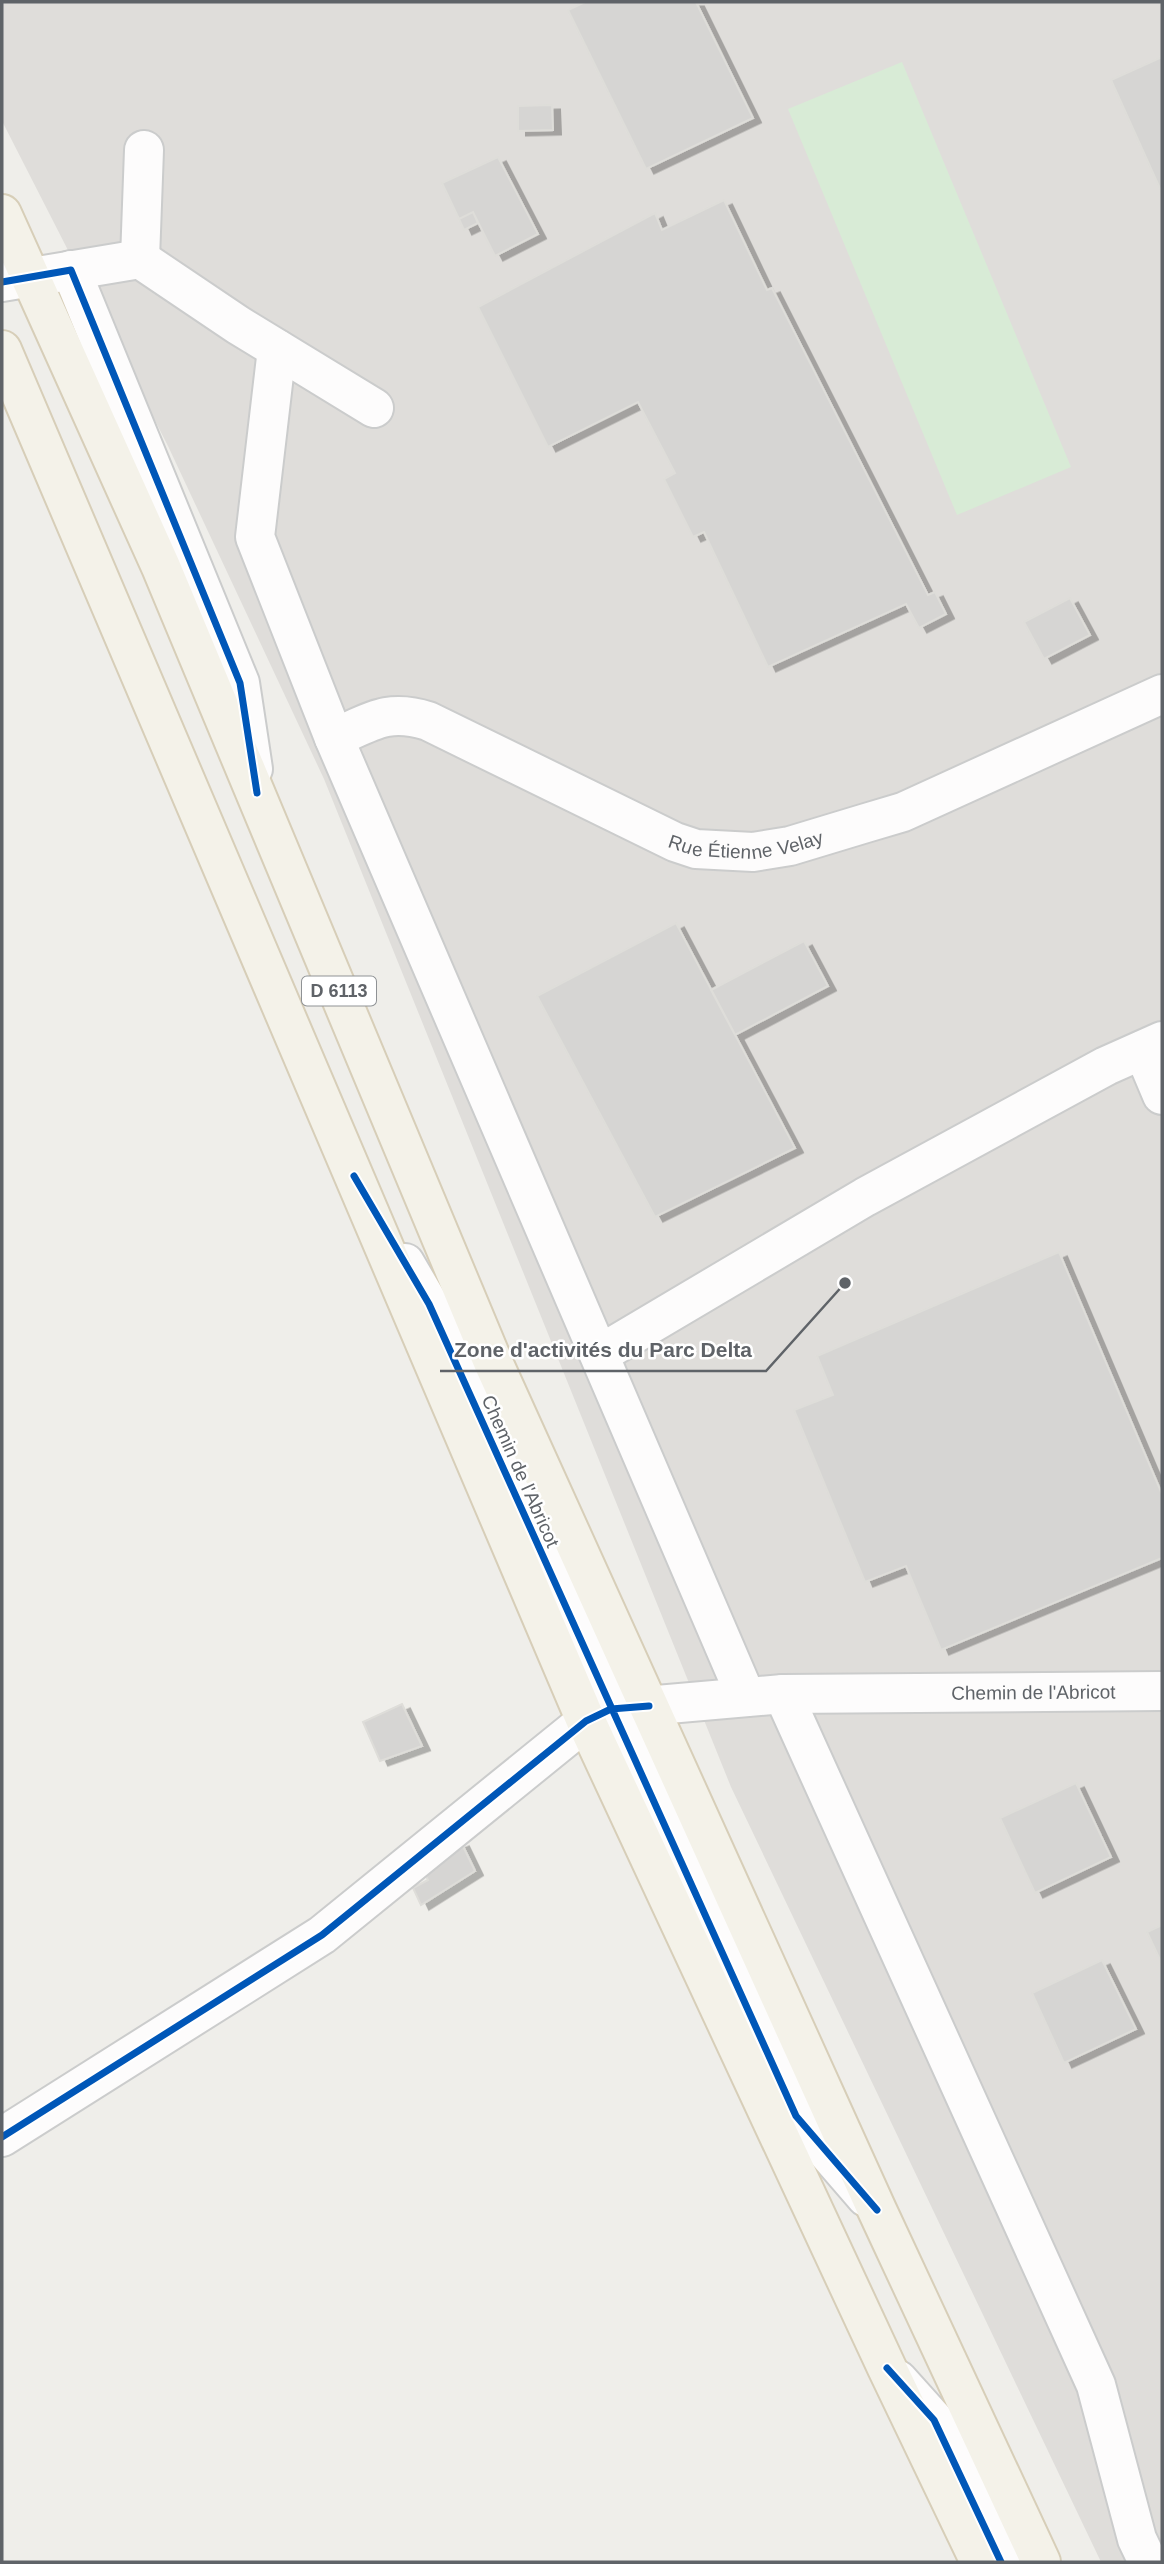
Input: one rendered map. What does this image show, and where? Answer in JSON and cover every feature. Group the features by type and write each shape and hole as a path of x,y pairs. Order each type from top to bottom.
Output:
{"main road":[{"name":"D 6113","path":"2,214 15,279 161,567 493,1362 877,2210 1041,2562"},
{"name":"D 6113","path":"2,350 354,1176 599,1715 887,2368 980,2562"}],"street":[{"path":"140,259 144,150"},
{"path":"15,279 140,259 277,349 374,408"},
{"path":"71,270 240,683 257,793"},
{"path":"277,349 255,537 334,738 600,1354 1096,2385 1137,2539 1148,2562"},
{"name":"Rue Étienne Velay","path":"334,738 387,715 409,715 428,721 675,842 696,849 753,852 790,846 903,812 1162,694"},
{"path":"600,1354 865,1197 1106,1066 1152,1045 1162,1095"},
{"name":"Chemin de l'Abricot","path":"599,1715 649,1706 764,1695 1162,1691"},
{"path":"2,2137 322,1935 599,1715 796,2116 877,2210"},
{"path":"887,2368 933,2420 1001,2562"}],"shaded area":[{"path":"2,2 1162,2 1162,2562 1101,2562 731,1787 324,779 168,446 2,121"}],"green space":[{"path":"902,62 1071,467 957,515 788,109"}],"building":[{"path":"585,2 696,2 753,118 646,169 568,10"},
{"path":"1162,57 1162,193 1111,80"},
{"path":"552,105 553,130 518,131 518,106"},
{"path":"498,157 538,234 495,256 473,212 459,219 442,183"},
{"path":"724,200 767,290 772,288 928,595 935,592 946,614 919,628 906,604 768,667 704,532 693,537 664,479 675,473 638,402 548,447 478,307 655,213 662,230"},
{"path":"473,212 478,223 464,230 459,219"},
{"path":"1070,598 1090,635 1044,659 1024,622"},
{"path":"676,923 795,1148 655,1217 537,996"},
{"path":"804,941 828,986 735,1035 711,990"},
{"path":"1059,1252 1162,1494 1162,1558 941,1650 906,1566 865,1582 794,1410 833,1395 817,1356"},
{"path":"402,1704 422,1746 380,1761 363,1722"},
{"path":"1076,1783 1111,1857 1035,1893 1000,1818"},
{"path":"461,1842 475,1871 421,1905 413,1888 428,1880 418,1860"},
{"path":"1162,1925 1162,1964 1147,1932"},
{"path":"1102,1960 1136,2029 1064,2063 1032,1993"}],"cycle path":[{"path":"2,282 71,270 240,683 257,793"},
{"path":"354,1176 429,1304 796,2116 877,2210"},
{"path":"2,2137 322,1935 586,1721 611,1709 649,1706"},
{"path":"887,2368 934,2420 1001,2562"}],"place":[{"name":"Zone d'activités du Parc Delta","path":"845,1283"}]}
